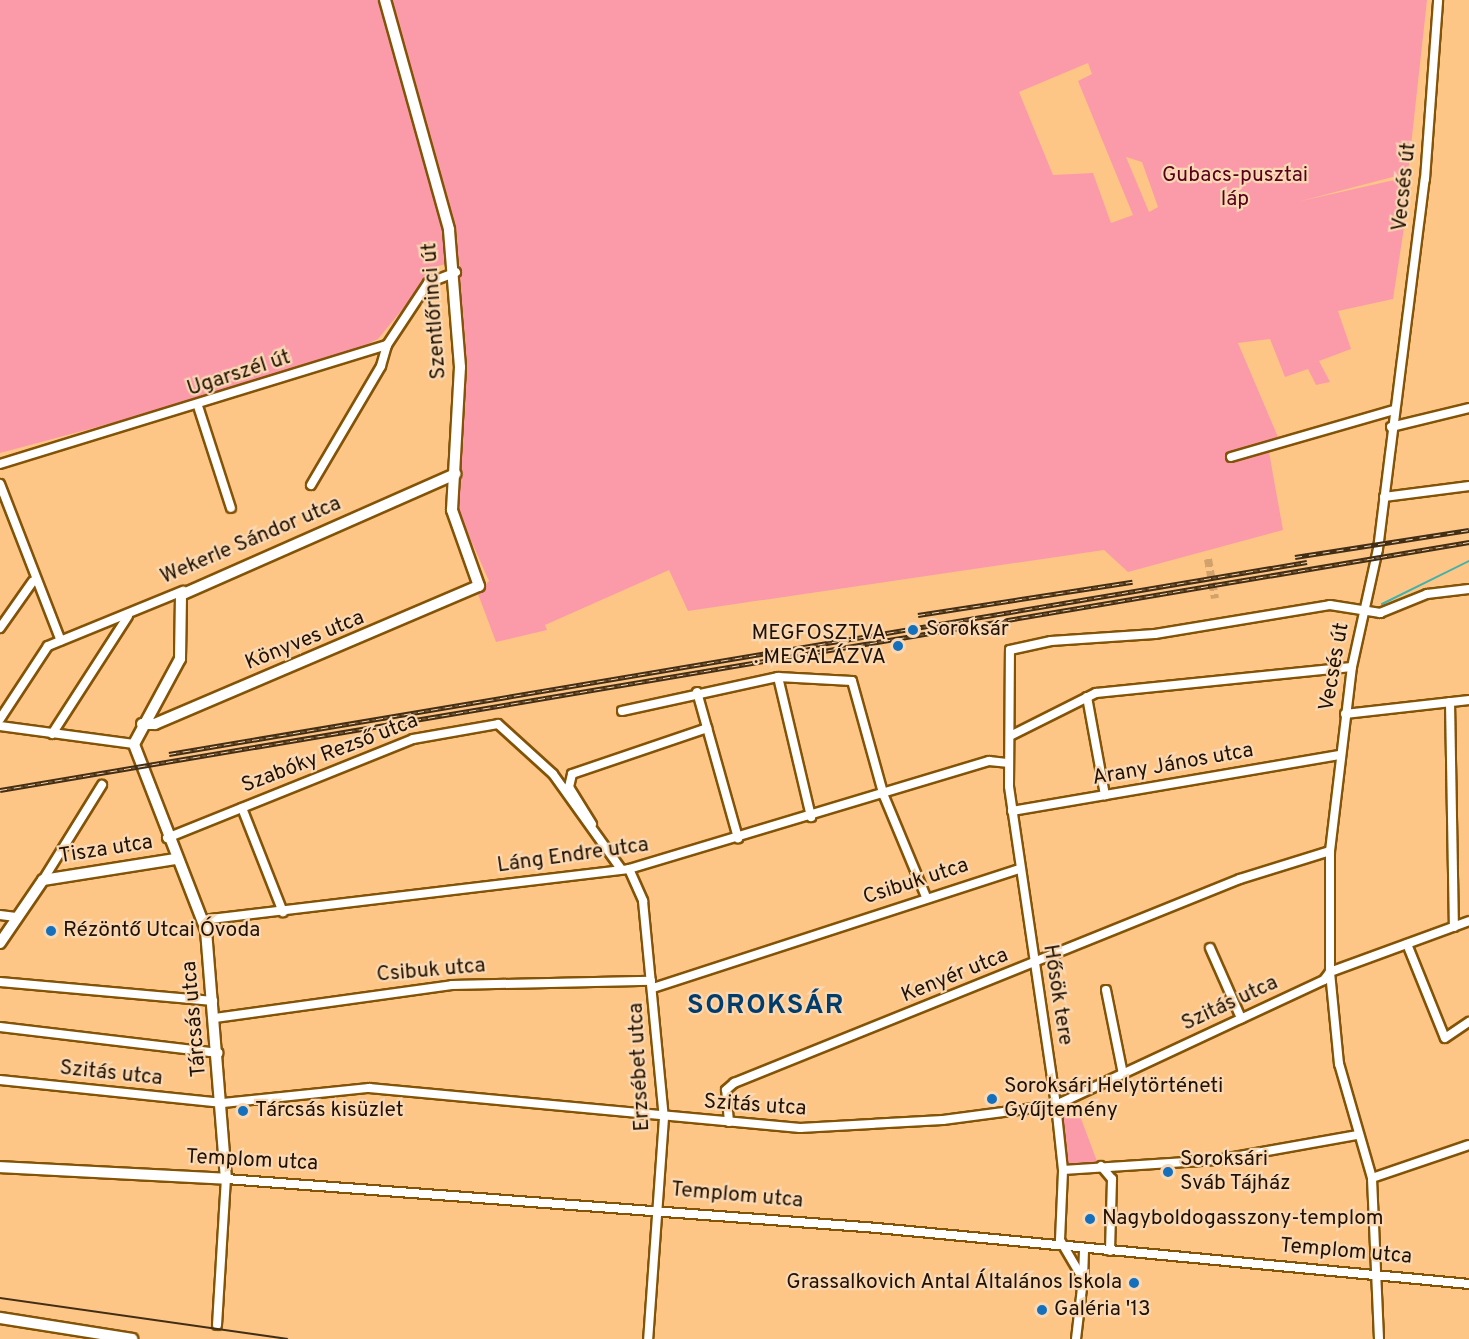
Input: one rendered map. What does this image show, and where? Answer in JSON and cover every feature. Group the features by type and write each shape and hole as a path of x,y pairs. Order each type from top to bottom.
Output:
{"main road":[{"name":"Szentlőrinci út","path":"385,0 433,162 456,272 460,367 455,525 479,586"},
{"name":"Wekerle Sándor utca","path":"183,591 455,474"},
{"name":"Könyves utca","path":"142,724 155,724 479,586"},
{"path":"134,744 142,724 180,659 183,591"},
{"name":"Tárcsás utca","path":"134,744 175,859 202,920 223,1103 226,1179"},
{"name":"Tisza utca","path":"43,880 175,859"},
{"path":"0,943 43,880"},
{"name":"Templom utca","path":"0,1167 226,1179"},
{"path":"0,1318 132,1339"}],"street":[{"name":"Vecsés út","path":"1379,1339 1379,1274 1372,1178 1338,1064 1330,972 1330,851 1339,755 1352,667 1384,497 1391,427 1425,179 1438,0"},
{"path":"311,485 381,366 387,345 433,278 456,272"},
{"name":"Ugarszél út","path":"0,464 198,406 387,345"},
{"path":"198,406 231,508"},
{"path":"1391,427 1469,408"},
{"path":"1231,457 1394,410"},
{"path":"0,484 2,500 33,581 61,641"},
{"path":"1384,497 1469,486"},
{"path":"0,628 33,581"},
{"path":"1363,613 1469,589"},
{"name":"Wekerle Sándor utca","path":"0,719 48,646 129,615 183,591"},
{"name":"Hősök tere","path":"1061,1245 1063,1170 1056,1105 1019,869 1007,763 1011,735 1010,650 1051,641 1155,634 1330,605 1363,613"},
{"path":"52,734 129,615"},
{"path":"1011,735 1087,697 1352,667"},
{"path":"778,677 811,817"},
{"path":"622,711 697,692 778,677 852,681 884,796 926,897"},
{"path":"697,692 738,838"},
{"path":"1087,697 1105,795"},
{"path":"1345,714 1469,700"},
{"path":"1450,702 1454,927"},
{"name":"Szabóky Rezső utca","path":"167,838 419,737 498,724 510,730"},
{"path":"0,726 134,744"},
{"path":"597,839 570,787 572,774 707,728"},
{"name":"Erzsébet utca","path":"510,730 553,774 597,839 625,869 643,901 664,1118 648,1339"},
{"name":"Arany János utca","path":"1012,811 1339,755"},
{"name":"Láng Endre utca","path":"202,920 625,869 884,796 989,761 1007,763"},
{"path":"43,880 102,785"},
{"path":"242,808 283,912"},
{"name":"Kenyér utca","path":"729,1122 730,1084 1035,964 1240,879 1330,851"},
{"name":"Csibuk utca","path":"215,1018 452,985 652,985 1019,869"},
{"path":"0,915 16,917"},
{"name":"Szitás utca","path":"0,1080 223,1103 357,1088 664,1118 843,1127 1056,1105 1241,1018 1330,972 1469,921"},
{"path":"1407,944 1445,1038 1469,1022"},
{"path":"1210,948 1241,1018"},
{"path":"0,982 213,1001"},
{"path":"1106,990 1123,1074"},
{"path":"0,1028 218,1053"},
{"path":"1063,1170 1217,1160 1358,1135"},
{"path":"1372,1178 1469,1145"},
{"path":"1101,1166 1112,1179 1110,1251"},
{"name":"Templom utca","path":"226,1179 657,1209 1469,1284"},
{"name":"Tárcsás utca","path":"217,1325 226,1179"},
{"path":"1061,1245 1083,1279"},
{"path":"1076,1339 1084,1249"}],"green space":[{"name":"Gubacs-pusztai láp","path":"0,0 1427,0 1408,173 1301,201 1412,176 1393,299 1338,311 1351,349 1319,361 1330,382 1316,385 1308,369 1285,377 1270,339 1238,343 1278,437 1267,441 1283,530 1128,572 1104,550 688,611 669,570 545,625 547,630 496,642 478,594 489,581 457,509 465,372 459,261 438,266 378,339 318,368 0,453","holes":["1088,63 1092,74 1078,81 1133,215 1111,223 1093,173 1053,175 1019,92","1126,157 1142,162 1158,207 1149,212"]},
{"path":"1074,1100 1098,1164 1064,1168 1061,1105"}],"waterway":[{"path":"1382,604 1469,561"}],"tunnel":[{"path":"1208,559 1215,598"}],"tram line":[{"path":"0,1298 287,1339"}],"railway":[{"path":"1295,557 1469,530"},
{"path":"0,790 1469,542"},
{"path":"169,754 1307,562"},
{"path":"918,615 1132,582"}],"place":[{"name":"Soroksár","path":"913,630"},
{"name":"MEGFOSZTVA . MEGALÁZVA","path":"898,646"},
{"name":"Rézöntő Utcai Óvoda","path":"51,931"},
{"name":"Soroksári Helytörténeti Gyűjtemény","path":"992,1099"},
{"name":"Tárcsás kisüzlet","path":"243,1111"},
{"name":"Soroksári Sváb Tájház","path":"1168,1172"},
{"name":"Nagyboldogasszony-templom","path":"1090,1219"},
{"name":"Grassalkovich Antal Általános Iskola","path":"1134,1283"},
{"name":"Galéria '13","path":"1042,1310"}],"district":[{"name":"SOROKSÁR","path":"766,1007"}]}
